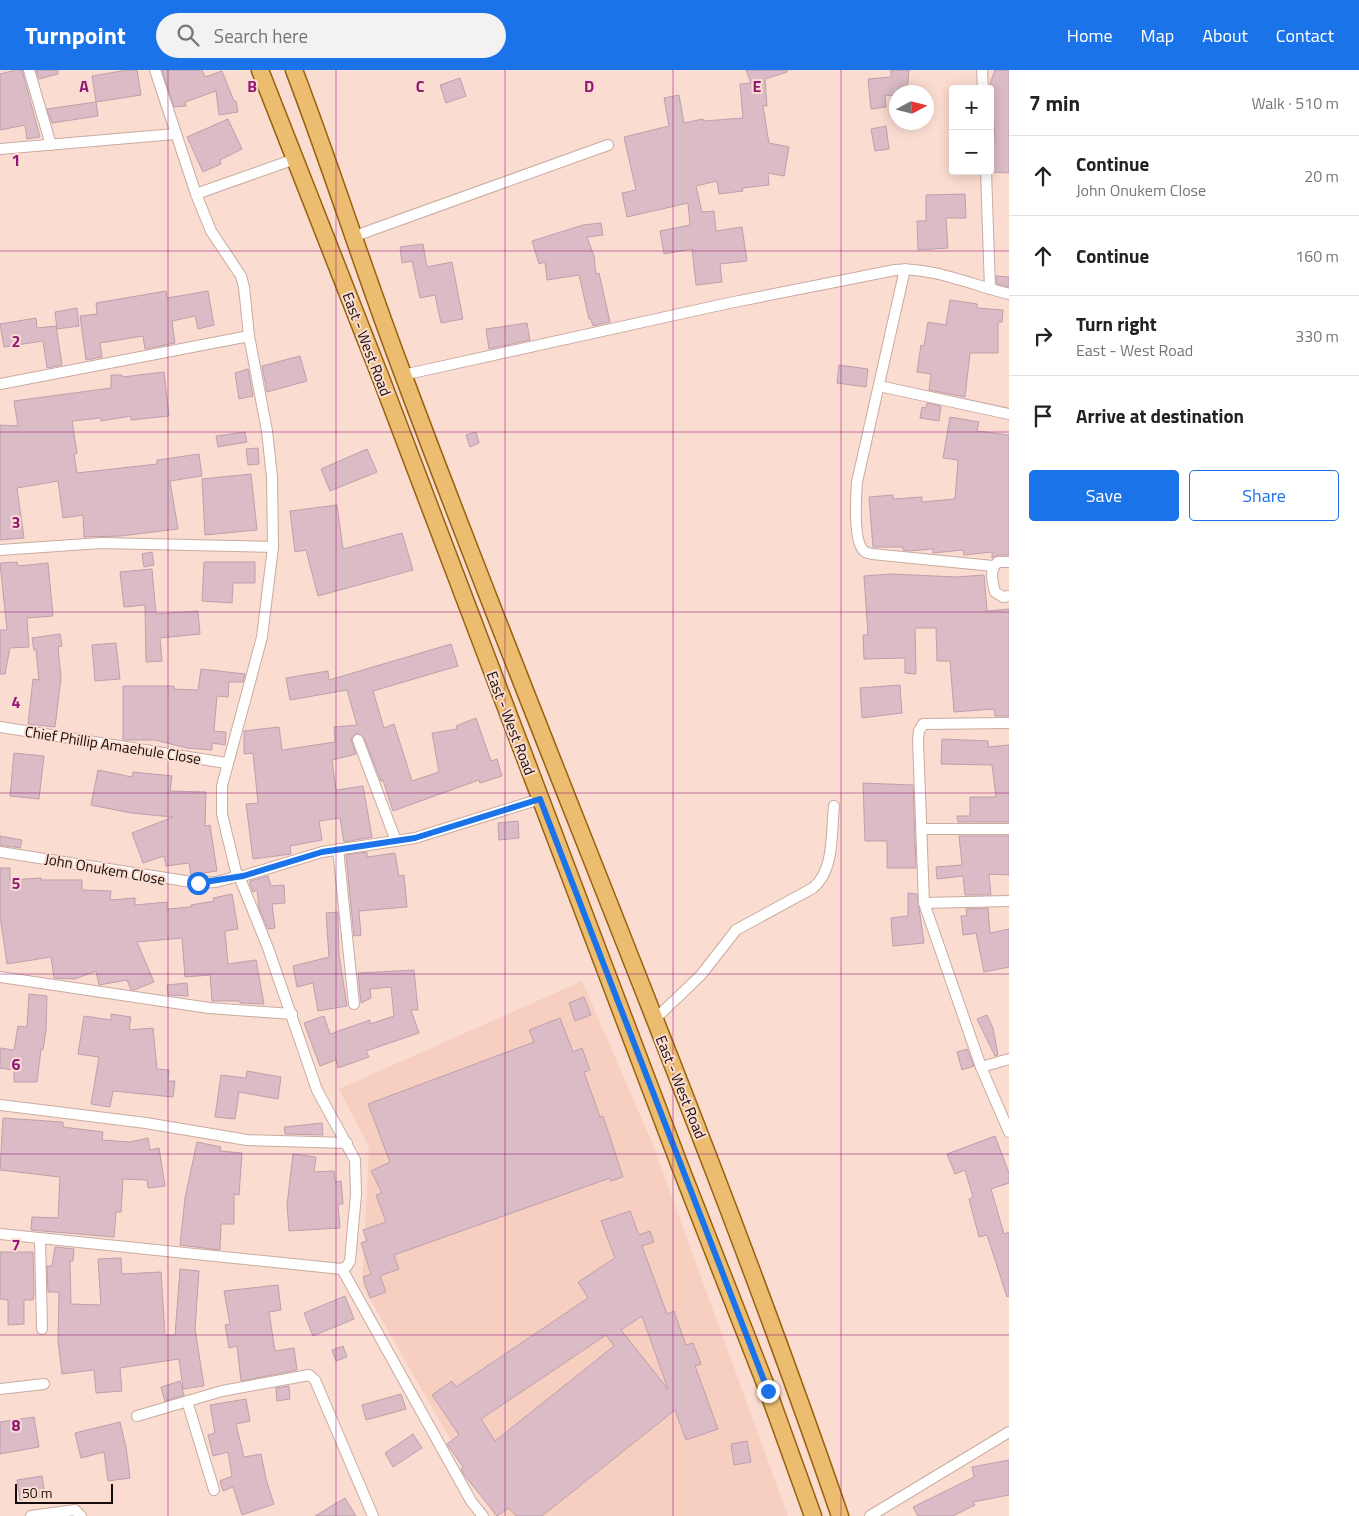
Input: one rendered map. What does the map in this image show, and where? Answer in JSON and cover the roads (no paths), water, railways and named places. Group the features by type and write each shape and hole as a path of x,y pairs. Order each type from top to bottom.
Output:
{"main road":[{"name":"East - West Road","path":"260,70 382,381 540,799 768,1391 813,1516"},
{"name":"East - West Road","path":"294,70 355,236 403,375 777,1340 840,1516"}],"street":[{"path":"29,70 51,145"},
{"path":"0,1234 342,1269 350,1261 356,1194 355,1160 318,1090 292,1014 236,872 222,814 222,786 226,763 262,637 273,547 272,477 267,431 249,336 244,287 241,276 211,231 175,134 155,70"},
{"path":"982,70 983,85"},
{"path":"0,149 175,134"},
{"path":"355,236 608,145"},
{"path":"196,194 294,160"},
{"path":"986,175 990,290"},
{"path":"905,269 857,482 857,524 860,543 864,551 872,554 994,566"},
{"path":"403,375 729,303 905,269 924,272 1009,294"},
{"path":"0,384 249,336"},
{"path":"879,386 1009,414"},
{"path":"0,550 101,543 273,547"},
{"path":"1009,562 998,562 994,566 992,574 995,592 1003,596 1009,596"},
{"path":"1009,723 927,724 920,726 918,740 924,902 981,1067 1009,1132"},
{"name":"Chief Phillip Amaehule Close","path":"0,727 226,763"},
{"path":"358,740 396,841"},
{"name":"John Onukem Close","path":"0,852 198,883 216,882 338,849 415,838 540,799"},
{"path":"654,1020 702,975 736,930 813,888 822,881 827,870 834,806"},
{"path":"922,829 1009,829"},
{"path":"338,849 354,1004"},
{"path":"924,902 1009,901"},
{"path":"0,977 209,1008 292,1014"},
{"path":"981,1067 1009,1059"},
{"path":"0,1105 146,1123 247,1140 347,1143"},
{"path":"40,1239 42,1329"},
{"path":"342,1269 471,1501 483,1516"},
{"path":"137,1416 222,1391 310,1375 315,1380 373,1516"},
{"path":"0,1389 44,1384"},
{"path":"187,1401 214,1490"},
{"path":"870,1516 1009,1432"},
{"path":"31,1516 75,1510 81,1516"}]}
